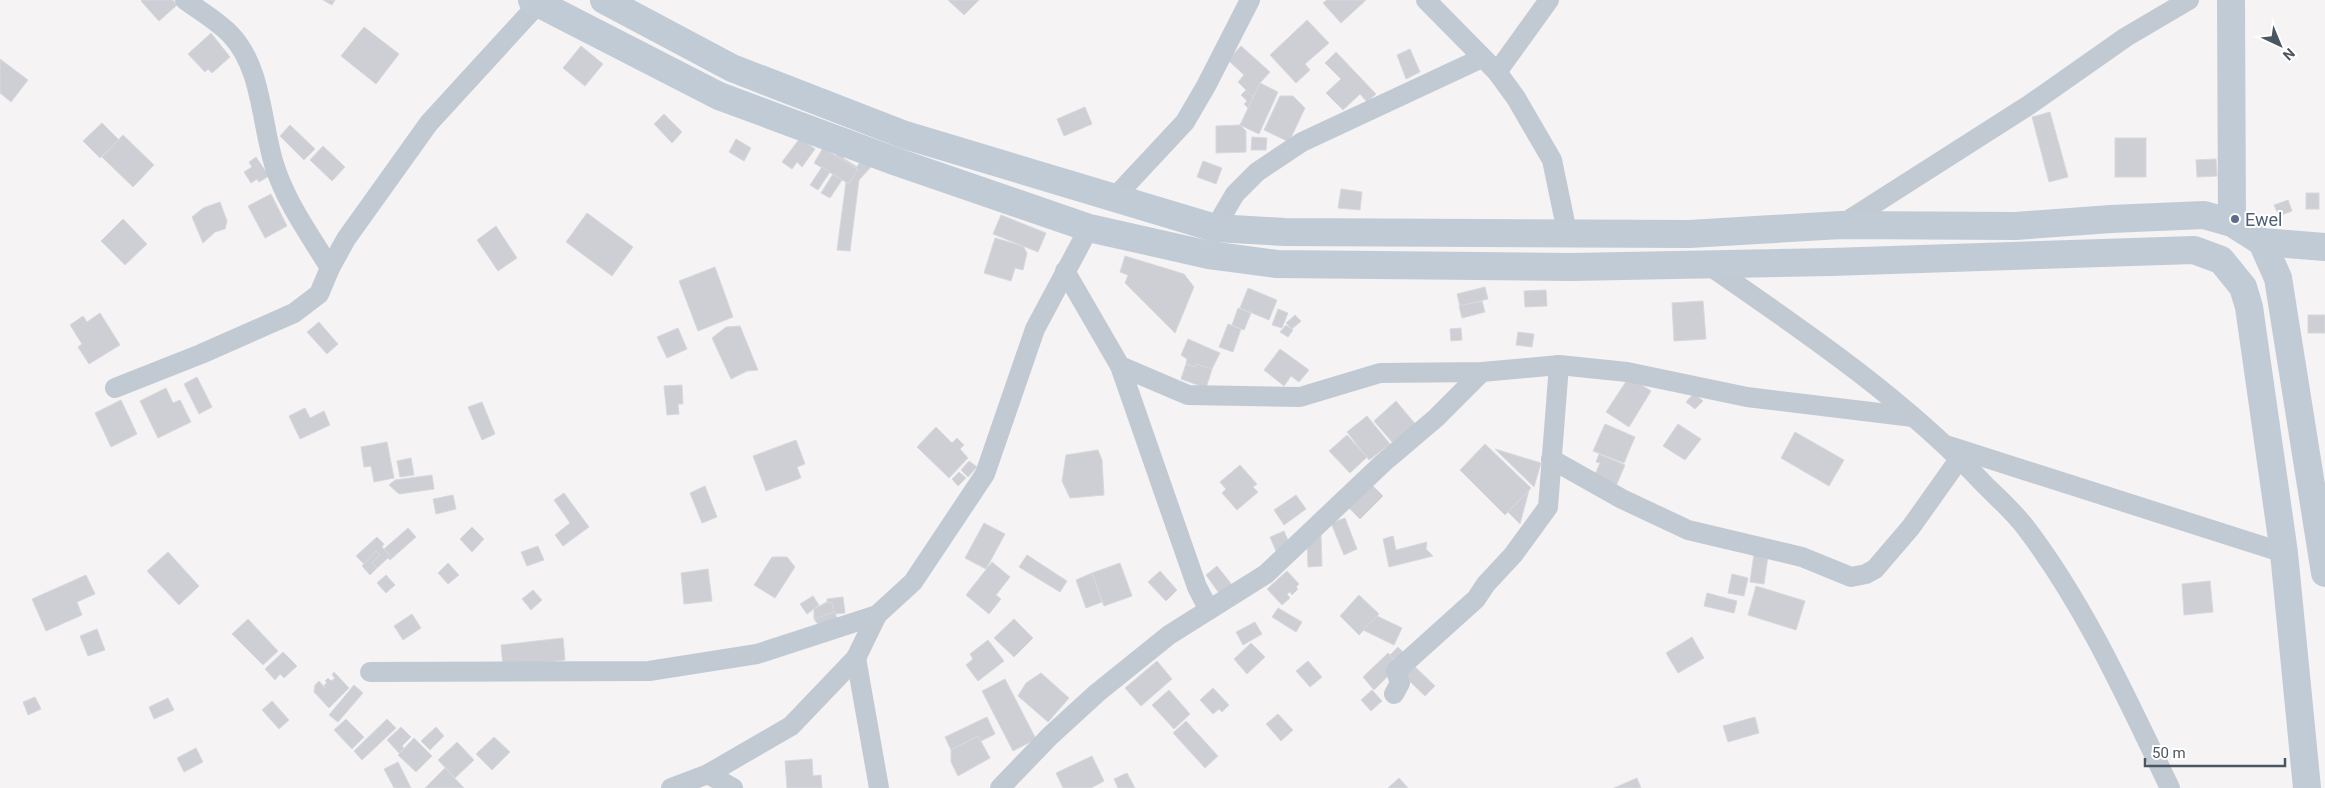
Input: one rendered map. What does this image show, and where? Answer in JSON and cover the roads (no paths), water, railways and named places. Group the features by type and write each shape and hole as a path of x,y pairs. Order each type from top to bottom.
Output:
{"street":[{"path":"185,0 230,34 242,50 254,78 274,165 294,210 330,268"},
{"path":"604,0 732,68 905,134 1215,228 1285,232 1688,234 1840,225 2015,226 2204,215 2232,223 2262,242 2325,247"},
{"path":"1114,198 1185,122 1206,86 1250,0"},
{"path":"1426,0 1497,72 1516,98 1552,160 1567,232"},
{"path":"1497,72 1549,0"},
{"path":"1840,225 2029,105 2126,37 2189,0"},
{"path":"2231,0 2232,223"},
{"path":"115,388 294,314 319,294 330,268 346,239 429,123 536,2 719,96 897,162 1089,228 1209,255 1278,264 1562,267 2194,250 2221,260 2243,287 2249,308 2284,553 2307,788"},
{"path":"1215,228 1235,194 1257,172 1302,142 1482,58"},
{"path":"671,788 708,774 791,726 856,658 877,614 913,582 984,474 1035,329 1089,228"},
{"path":"2262,242 2278,278 2325,566"},
{"path":"1707,264 1818,341 1912,417 1954,452 2024,526 2064,581 2117,678 2170,788"},
{"path":"1065,271 1120,366 1198,587 1209,610"},
{"path":"1120,366 1188,395 1300,397 1380,374 1482,372 1558,365 1626,372 1747,397 1912,417"},
{"path":"1394,694 1400,683 1396,671 1476,599 1486,584 1513,555 1548,507 1558,365"},
{"path":"1000,788 1050,736 1097,693 1169,635 1266,574 1384,463 1436,418 1482,372"},
{"path":"1954,452 2284,553"},
{"path":"1551,459 1622,500 1688,530 1802,557 1851,577 1866,574 1875,569 1911,527 1954,452"},
{"path":"370,672 649,671 757,654 877,614"},
{"path":"856,658 879,788"},
{"path":"708,774 732,788"}],"place":[{"name":"Ewel","path":"2235,219"}]}
